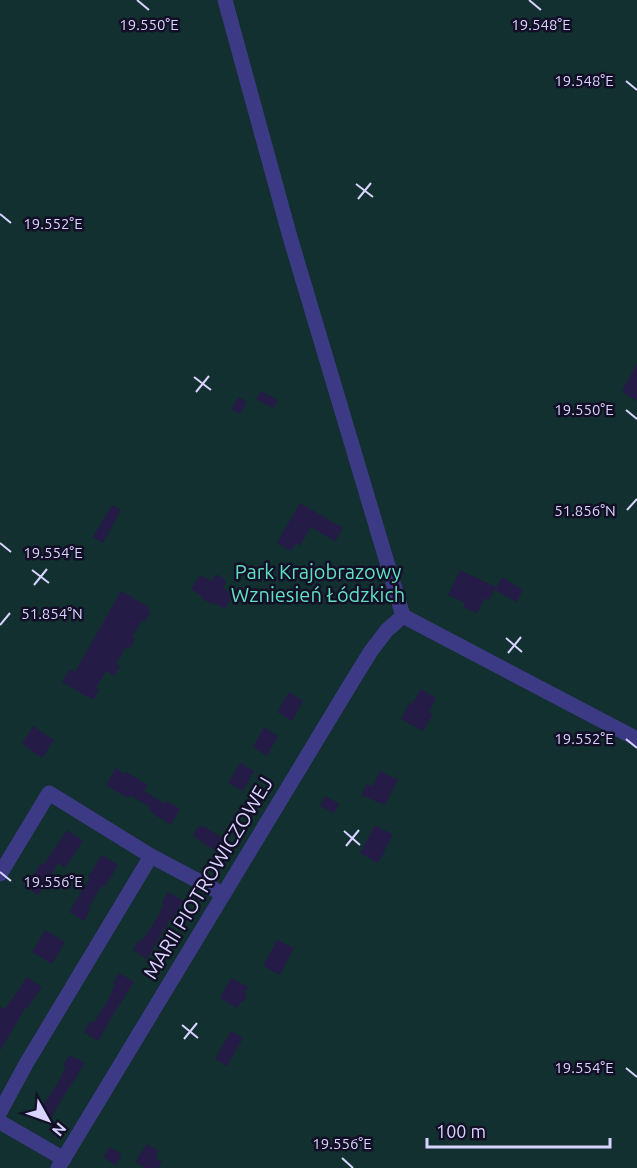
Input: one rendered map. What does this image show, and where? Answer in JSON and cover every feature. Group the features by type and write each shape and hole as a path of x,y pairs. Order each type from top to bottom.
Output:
{"street":[{"path":"225,0 290,237 403,616 637,739"},
{"name":"MARII PIOTROWICZOWEJ","path":"61,1163 371,651 387,630 403,616"},
{"path":"0,874 49,793 151,856 223,894"},
{"path":"0,1112 26,1064 151,856"},
{"path":"0,1122 61,1163"}],"green space":[{"name":"Park Krajobrazowy Wzniesień Łódzkich","path":"0,0 637,0 637,1168 0,1168"}],"building":[{"path":"637,363 637,401 622,392"},
{"path":"261,391 278,400 273,408 256,399"},
{"path":"239,397 247,402 240,414 231,409"},
{"path":"300,503 343,528 335,541 311,527 300,546 296,543 291,551 277,543"},
{"path":"112,505 121,510 103,543 93,537"},
{"path":"460,570 496,587 489,600 485,598 477,613 463,607 465,603 448,595"},
{"path":"216,574 227,581 223,588 233,594 225,609 201,598 202,596 191,589 200,575 212,581"},
{"path":"502,577 523,590 516,602 495,590"},
{"path":"121,591 149,607 147,610 151,612 145,622 142,620 132,637 135,639 130,649 126,647 116,664 120,666 114,676 106,671 96,688 99,690 93,700 62,682 70,669 75,672"},
{"path":"421,689 436,698 429,711 433,714 423,731 401,719 410,702 412,704"},
{"path":"289,692 303,701 292,721 277,712"},
{"path":"33,726 54,740 42,758 22,744"},
{"path":"264,727 278,736 267,756 253,747"},
{"path":"240,763 254,771 243,791 228,783"},
{"path":"116,768 148,785 144,791 180,809 171,825 149,811 151,808 130,795 128,798 106,785"},
{"path":"380,771 398,780 385,805 361,795 367,784 372,787"},
{"path":"325,796 339,804 334,813 320,806"},
{"path":"199,825 224,839 217,851 193,835"},
{"path":"375,825 393,835 378,863 360,853"},
{"path":"67,830 83,841 65,868 58,863 38,895 25,887"},
{"path":"102,855 118,865 105,887 102,885 84,921 69,912"},
{"path":"168,892 183,901 147,959 133,950 139,940 142,941 160,913 164,904 162,902"},
{"path":"45,930 65,942 52,964 32,952"},
{"path":"277,940 294,948 280,975 263,966"},
{"path":"119,973 134,982 98,1041 84,1032 90,1021 93,1023 106,1004"},
{"path":"27,977 42,987 26,1007 0,1051 0,1007 5,1009"},
{"path":"231,978 248,987 243,1003 240,1002 237,1008 220,998"},
{"path":"231,1031 243,1038 227,1066 215,1059"},
{"path":"70,1055 85,1063 49,1122 34,1113 41,1103 44,1104 62,1076 66,1067 63,1065"},
{"path":"147,1144 159,1151 155,1158 162,1162 158,1168 145,1168 135,1162"},
{"path":"110,1147 122,1154 116,1165 103,1157"}]}
